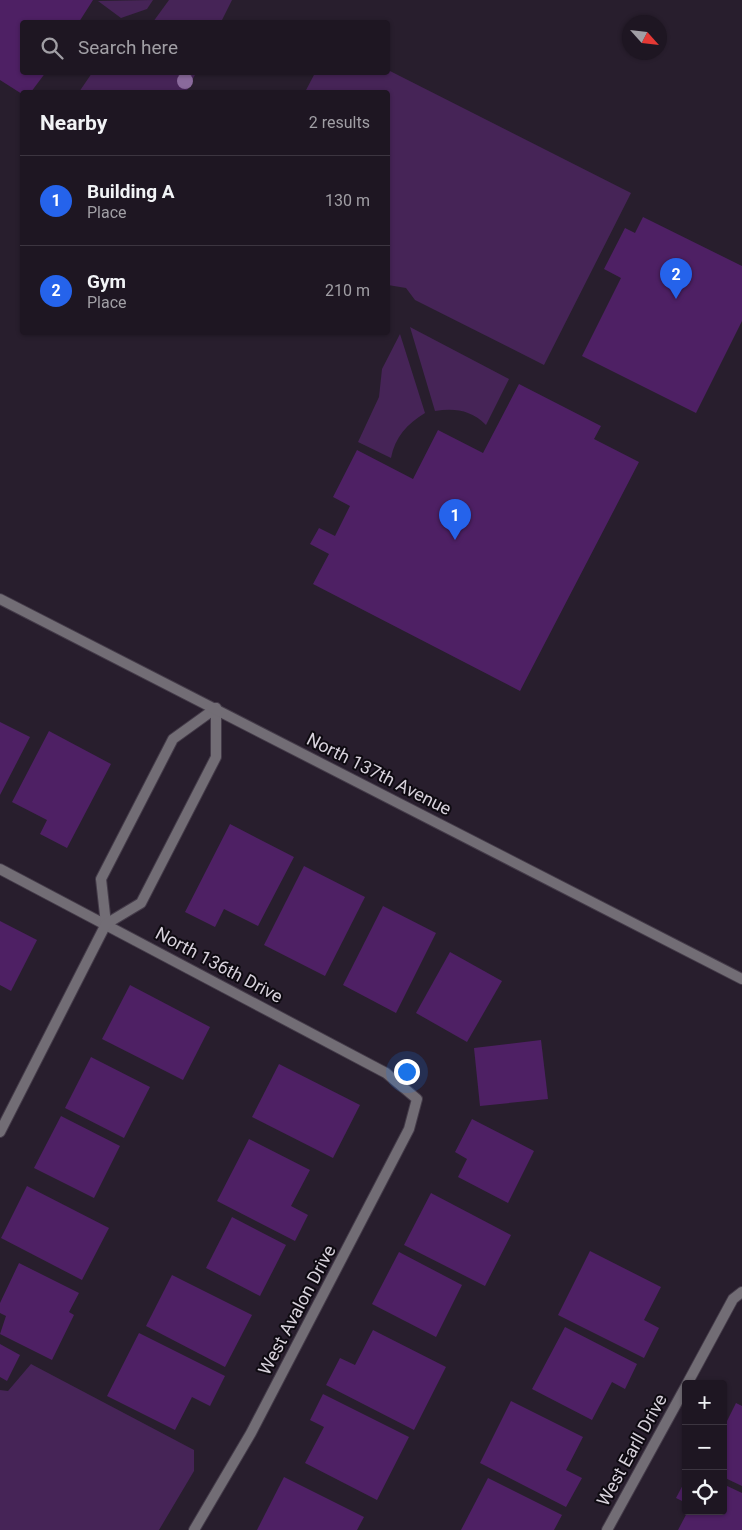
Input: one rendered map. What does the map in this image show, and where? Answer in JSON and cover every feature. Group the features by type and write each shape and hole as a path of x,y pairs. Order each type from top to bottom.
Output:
{"street":[{"name":"North 137th Avenue","path":"0,599 742,979"},
{"path":"106,924 101,879 173,739 216,708"},
{"path":"0,1132 106,924 141,903 190,809 216,757 216,708"},
{"name":"North 136th Drive","path":"0,869 386,1073 417,1100"},
{"name":"West Avalon Drive","path":"194,1530 251,1433 387,1172 409,1129 417,1100"},
{"name":"West Earll Drive","path":"689,1380 733,1299 742,1292"},
{"name":"West Earll Drive","path":"607,1530 682,1392"}],"shaded area":[{"path":"153,0 147,9 121,18 98,1"},
{"path":"169,0 232,0 222,20 154,20"},
{"path":"390,71 631,193 544,365 415,300 406,288 390,285 390,90 306,90 314,75 390,75"},
{"path":"91,75 195,75 187,90 80,90"},
{"path":"410,327 509,379 486,425 475,416 462,411 435,411"},
{"path":"400,334 425,413 413,422 399,437 391,458 358,442 379,397 382,369"},
{"path":"31,1364 194,1450 194,1471 159,1530 0,1530 0,1390 8,1391"}],"building":[{"path":"0,0 93,0 80,20 20,20 20,75 44,75 32,90 20,90 20,93 0,80"},
{"path":"643,217 742,266 742,321 696,413 582,356 621,278 604,269 625,228 635,233"},
{"path":"519,384 601,426 594,439 639,462 520,691 313,584 329,554 310,544 319,528 335,536 350,506 333,497 357,450 413,479 438,430 483,453"},
{"path":"0,722 30,737 0,795"},
{"path":"49,731 111,764 67,848 40,834 47,820 12,802"},
{"path":"230,824 294,857 258,926 224,909 215,927 185,912"},
{"path":"304,866 365,897 325,976 264,945"},
{"path":"383,906 436,933 396,1013 343,985"},
{"path":"0,921 37,940 11,991 0,985"},
{"path":"450,952 502,981 467,1042 416,1013"},
{"path":"130,985 210,1027 183,1080 102,1039"},
{"path":"541,1040 548,1099 480,1106 474,1048"},
{"path":"91,1057 150,1087 124,1138 65,1108"},
{"path":"279,1064 360,1105 333,1158 252,1117"},
{"path":"61,1116 120,1146 94,1198 34,1168"},
{"path":"472,1119 534,1151 508,1203 458,1177 467,1159 455,1152"},
{"path":"249,1139 310,1170 291,1206 308,1215 295,1241 217,1201"},
{"path":"27,1186 109,1228 82,1280 1,1238"},
{"path":"431,1193 511,1235 485,1286 404,1245"},
{"path":"232,1217 286,1245 260,1296 206,1268"},
{"path":"590,1251 661,1287 644,1320 659,1328 644,1358 558,1315"},
{"path":"399,1252 462,1285 436,1337 372,1304"},
{"path":"19,1263 79,1293 69,1312 74,1315 52,1360 0,1334 6,1316 0,1313 0,1303"},
{"path":"172,1275 252,1315 225,1367 146,1326"},
{"path":"565,1327 637,1364 625,1389 612,1382 592,1420 532,1389"},
{"path":"373,1330 446,1367 414,1430 326,1385 340,1358 355,1365"},
{"path":"139,1333 225,1376 210,1406 192,1397 175,1430 107,1396"},
{"path":"0,1344 20,1355 7,1381 0,1377"},
{"path":"323,1394 409,1437 377,1500 305,1463 324,1427 310,1420"},
{"path":"511,1401 583,1437 566,1470 582,1478 566,1507 480,1463"},
{"path":"736,1403 742,1406 742,1486 727,1479 727,1421"},
{"path":"284,1477 364,1517 357,1530 257,1530"},
{"path":"488,1478 562,1515 554,1530 461,1530"},
{"path":"727,1486 742,1493 742,1530 678,1530 686,1515 727,1515"},
{"path":"682,1487 682,1501 676,1498"}],"place":[{"name":"Gym","path":"676,299"},
{"name":"Building A","path":"455,540"}]}
